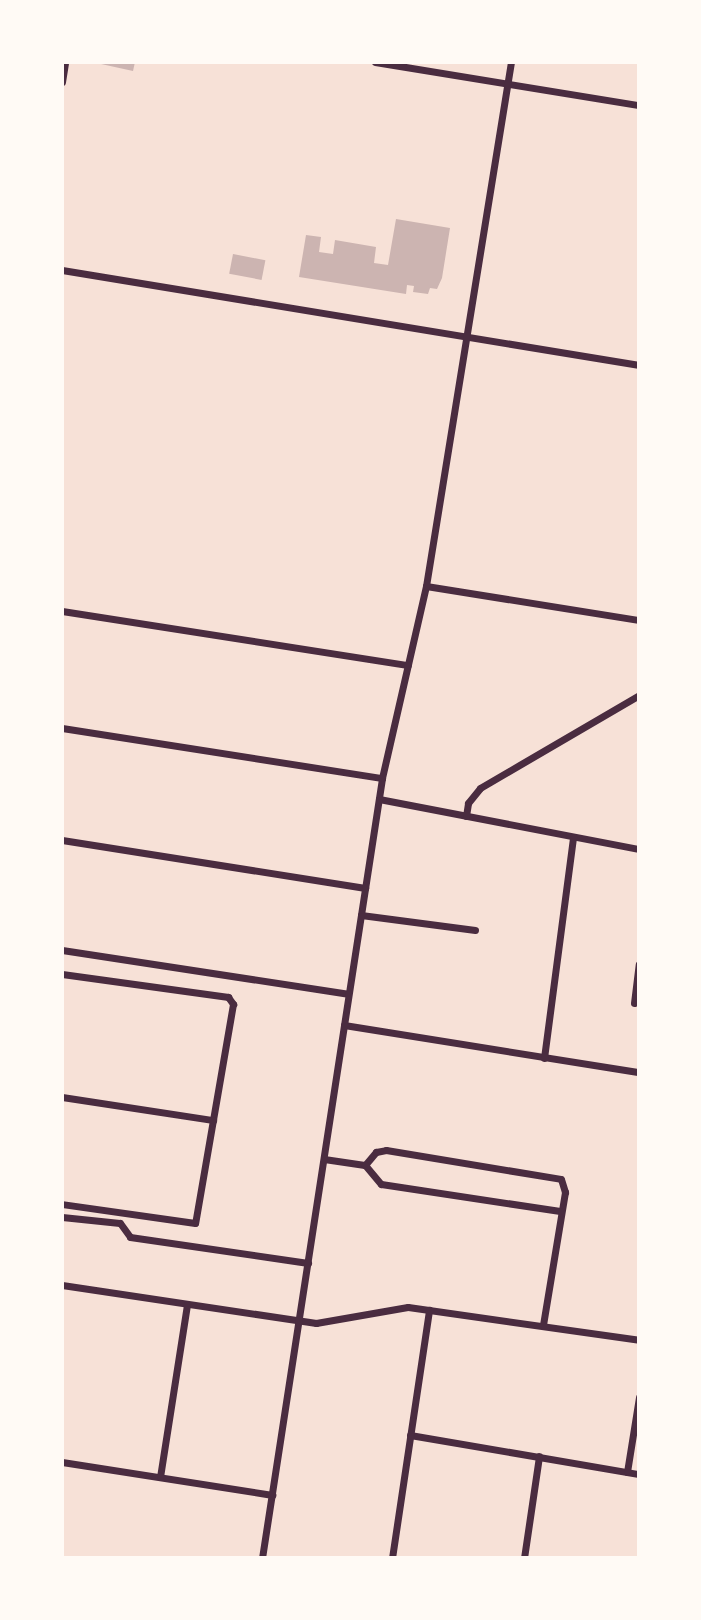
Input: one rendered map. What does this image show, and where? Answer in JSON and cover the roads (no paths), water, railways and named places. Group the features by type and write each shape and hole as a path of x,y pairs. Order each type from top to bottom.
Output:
{"street":[{"path":"62,82 65,62"},
{"path":"375,62 639,105"},
{"path":"262,1558 382,778 426,586 511,62"},
{"path":"62,270 639,365"},
{"path":"426,586 639,620"},
{"path":"62,611 408,665"},
{"path":"466,816 468,803 480,788 639,695"},
{"path":"62,728 382,778"},
{"path":"379,799 639,849"},
{"path":"544,1058 573,837"},
{"path":"62,840 365,888"},
{"path":"361,915 475,930"},
{"path":"62,950 348,994"},
{"path":"634,1003 639,964"},
{"path":"62,974 232,999 195,1223 62,1204"},
{"path":"344,1025 639,1072"},
{"path":"62,1097 213,1120"},
{"path":"365,1165 376,1152 386,1150 554,1175 565,1184 543,1325"},
{"path":"324,1159 365,1165 381,1184 560,1211"},
{"path":"62,1217 120,1223 130,1237 308,1263"},
{"path":"62,1285 299,1321 331,1322 395,1307 639,1340"},
{"path":"160,1477 187,1304"},
{"path":"392,1558 429,1310"},
{"path":"627,1472 639,1397"},
{"path":"410,1435 639,1474"},
{"path":"524,1558 539,1456"},
{"path":"62,1462 272,1495"}]}
